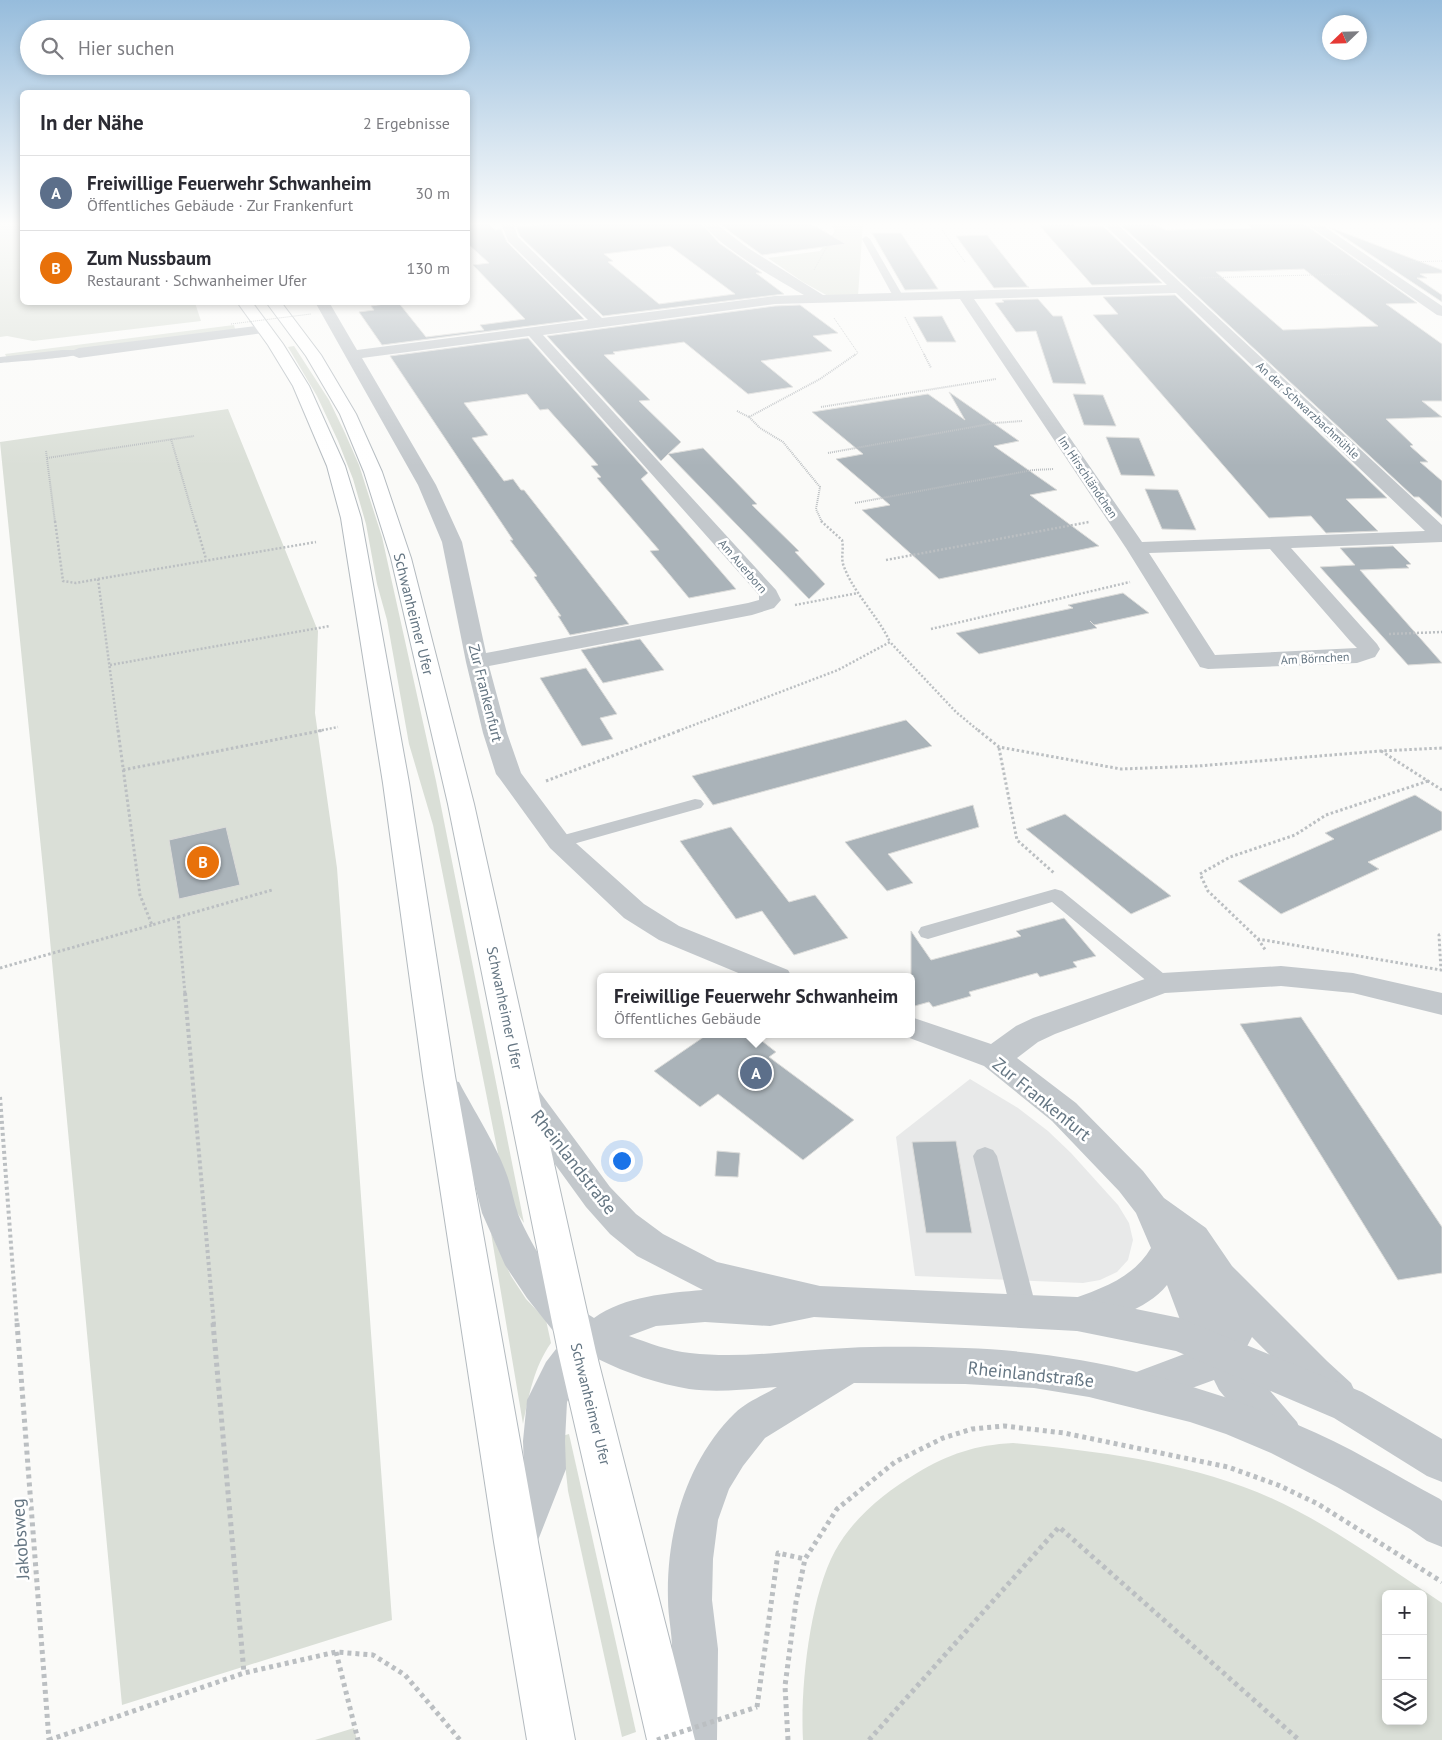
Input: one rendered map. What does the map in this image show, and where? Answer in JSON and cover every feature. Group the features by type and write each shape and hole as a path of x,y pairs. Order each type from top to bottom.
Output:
{"main road":[{"path":"246,305 265,329 301,386 336,466 351,518 394,773 439,1076 516,1542 551,1740"},
{"name":"Schwanheimer Ufer","path":"275,305 313,355 339,398 360,439 385,505 412,601 461,804 523,1095 581,1338 672,1740"}],"street":[{"path":"580,304 599,323"},
{"path":"352,355 743,304"},
{"name":"Im Hirschländchen","path":"970,304 1136,548 1208,662"},
{"name":"An der Schwarzbachmühle","path":"1195,304 1442,536"},
{"path":"1431,304 1442,312"},
{"name":"Zur Frankenfurt","path":"324,305 427,485 452,542 477,662 499,747 509,774 559,842 634,911 669,933 766,973"},
{"path":"79,353 228,329 265,329"},
{"name":"Am Auerborn","path":"477,662 752,609 767,604 770,600 769,594 532,331"},
{"name":"An der Schwarzbachmühle","path":"1136,548 1442,536"},
{"name":"Am Börnchen","path":"1208,662 1357,656 1364,654 1369,649 1276,542"},
{"path":"995,1058 1035,1030 1162,983 1281,976 1353,983 1442,1004"},
{"name":"Zur Frankenfurt","path":"915,1029 995,1058 1064,1112 1105,1153 1150,1205 1193,1239 1219,1277 1313,1374 1348,1405"},
{"path":"439,1076 488,1170 500,1213 518,1254 540,1287 581,1338"},
{"name":"Rheinlandstraße","path":"523,1095 598,1197 623,1224 650,1244 709,1276 820,1302 1077,1314 1180,1336 1348,1405 1442,1462"},
{"name":"Zur Frankenfurt","path":"1150,1205 1170,1248 1204,1333 1220,1352 1232,1377 1285,1439"},
{"path":"1077,1314 1110,1302 1141,1284 1158,1269 1170,1248"},
{"name":"Zur Frankenfurt","path":"1137,1390 1206,1365 1232,1340 1236,1326 1232,1306 1219,1277"},
{"name":"Rheinlandstraße","path":"516,1542 545,1469 544,1441 547,1400 581,1338 656,1310 705,1306 770,1310 820,1302"},
{"name":"Rheinlandstraße","path":"581,1338 654,1363 690,1371 738,1372 849,1365 965,1366 1034,1370 1089,1379 1137,1390 1231,1417 1285,1439 1352,1473 1425,1514 1442,1526"},
{"path":"693,1740 695,1649 690,1600 691,1559 698,1520 711,1480 728,1452 751,1425 849,1365"}],"lane":[{"path":"0,360 62,352 79,353"},
{"path":"559,842 694,804"},
{"path":"928,932 1055,895 1162,983"},
{"path":"985,1156 1024,1311"}],"path":[{"path":"749,416 820,378 858,353 824,304"},
{"path":"901,304 909,327 931,368"},
{"path":"228,329 310,314"},
{"path":"821,406 988,380 1021,377"},
{"path":"737,412 749,416 760,428 783,442 820,487 820,496 815,506 817,514 827,528 841,538 843,542 842,563 858,593 887,633 890,642 956,712 999,747 1025,754 1121,769 1198,766 1380,751 1442,748"},
{"path":"828,453 995,424 1049,419"},
{"path":"47,458 194,436"},
{"path":"171,439 206,559"},
{"path":"46,451 63,581 76,583 206,559 316,542"},
{"path":"855,503 1033,470 1082,468"},
{"path":"886,560 1115,517"},
{"path":"931,629 1154,577"},
{"path":"98,579 140,895 152,925"},
{"path":"767,604 788,606 858,593"},
{"path":"110,666 330,626"},
{"path":"1358,636 1442,632"},
{"path":"521,790 838,670 890,642"},
{"path":"123,770 338,727"},
{"path":"999,747 1017,840 1060,878 1055,895"},
{"path":"1380,751 1442,790"},
{"path":"1428,782 1326,815 1295,835 1230,857 1200,874 1208,891 1258,939 1441,970 1439,935 1442,934"},
{"path":"0,968 272,890"},
{"path":"178,917 244,1673"},
{"name":"Jakobsweg","path":"0,1097 49,1740"},
{"path":"788,1740 785,1686 796,1602 805,1559 837,1510 895,1462 943,1438 972,1429 1004,1426 1064,1433 1228,1467 1278,1485 1318,1504 1442,1582"},
{"path":"869,1740 1059,1527 1299,1740"},
{"path":"657,1740 758,1706 778,1553 805,1559"},
{"path":"336,1652 358,1740"},
{"path":"49,1740 244,1673 336,1652 374,1655 405,1675 460,1740"}],"shaded area":[{"path":"0,304 196,305 201,321 33,341 7,336 0,337"},
{"path":"234,325 235,329 216,334 7,358 5,354"},
{"path":"294,346 329,400 345,433 359,465 382,537 436,781 524,1223 512,1205 504,1184 433,825 409,744 387,620 377,584 366,524 353,479 338,441 317,396 288,347"},
{"path":"228,409 318,631 315,713 337,868 392,1620 122,1705 47,908 0,442"},
{"path":"970,1079 1018,1108 1048,1131 1071,1153 1118,1205 1129,1223 1133,1240 1128,1260 1117,1272 1100,1280 1083,1283 915,1276 896,1137"},
{"path":"491,1233 511,1276 526,1299 546,1320 551,1343 536,1372 523,1424"},
{"path":"569,1434 636,1732 622,1737 568,1491 562,1436"},
{"path":"1013,1443 1044,1446 1137,1459 1198,1472 1228,1481 1281,1503 1329,1529 1375,1558 1423,1590 1382,1590 1382,1725 1427,1725 1427,1593 1442,1603 1442,1740 803,1740 802,1719 805,1669 813,1617 826,1570 842,1539 860,1517 882,1497 917,1473 951,1456 986,1446"},
{"path":"354,1728 357,1740 315,1740"}],"building":[{"path":"511,304 569,304 584,319 382,345 359,312 374,310 371,306 400,305 426,337 484,330 480,325 525,319"},
{"path":"591,304 700,304 603,316"},
{"path":"996,304 1043,304 1053,316 1062,316 1086,384 1053,383 1036,331 1016,332"},
{"path":"1109,304 1185,304 1387,498 1346,499 1378,531 1326,533 1311,516 1269,518 1093,315 1118,314"},
{"path":"1206,304 1253,304 1283,330 1378,326 1349,304 1386,304 1442,344 1442,401 1422,401 1442,417 1386,419 1413,445 1410,446 1428,462 1420,462 1442,481 1442,518 1419,497 1414,497"},
{"path":"800,305 838,333 813,336 832,351 761,361 793,387 748,394 684,342 613,352 615,354 604,355 650,400 639,401 681,442 661,461 547,336 775,306"},
{"path":"942,316 956,342 927,342 913,317"},
{"path":"528,338 648,473 641,479 736,589 689,598 650,551 659,550 597,478 601,477 591,466 598,465 548,409 540,410 527,394 464,403 488,435 472,438 504,481 513,479 521,490 524,490 629,624 570,635 558,616 561,616 534,577 537,576 510,540 513,540 390,356"},
{"path":"949,392 1019,441 994,446 1057,490 1030,495 1099,546 939,579 862,510 890,505 836,459 863,454 812,412 928,394 965,420"},
{"path":"1073,394 1103,395 1116,426 1084,425"},
{"path":"1106,437 1139,438 1155,476 1121,475"},
{"path":"703,448 757,504 752,505 799,551 795,552 825,584 809,599 668,454"},
{"path":"1145,489 1178,490 1196,530 1162,529"},
{"path":"1393,546 1411,564 1406,565 1409,568 1360,570 1442,663 1408,665 1320,567 1355,565 1340,548"},
{"path":"1123,593 1149,613 1094,625 1097,628 979,654 956,633 1073,608 1068,605"},
{"path":"640,639 664,670 603,683 581,650"},
{"path":"586,668 617,714 600,718 613,739 582,746 540,678"},
{"path":"906,720 932,746 713,805 692,776"},
{"path":"1415,795 1442,812 1442,830 1368,862 1379,869 1281,914 1238,881 1334,839 1325,833"},
{"path":"973,805 979,827 888,854 913,883 887,891 845,842"},
{"path":"1065,814 1171,896 1131,914 1026,829"},
{"path":"226,827 240,885 179,899 169,840"},
{"path":"731,827 789,902 815,895 848,938 794,955 762,911 736,919 680,841"},
{"path":"1064,918 1096,956 1073,962 1077,967 1040,977 1037,973 969,992 971,996 933,1007 929,1002 915,1006 915,973 911,973 911,931 931,960 1021,936 1016,931"},
{"path":"1301,1017 1442,1227 1442,1273 1398,1280 1240,1024"},
{"path":"702,1038 758,1038 776,1052 769,1057 854,1120 803,1160 718,1094 700,1107 654,1071"},
{"path":"956,1141 972,1233 926,1233 912,1142"},
{"path":"717,1151 740,1153 738,1177 715,1176"}],"place":[{"name":"Zum Nussbaum","path":"203,862"},
{"name":"Freiwillige Feuerwehr Schwanheim","path":"756,1073"}]}
